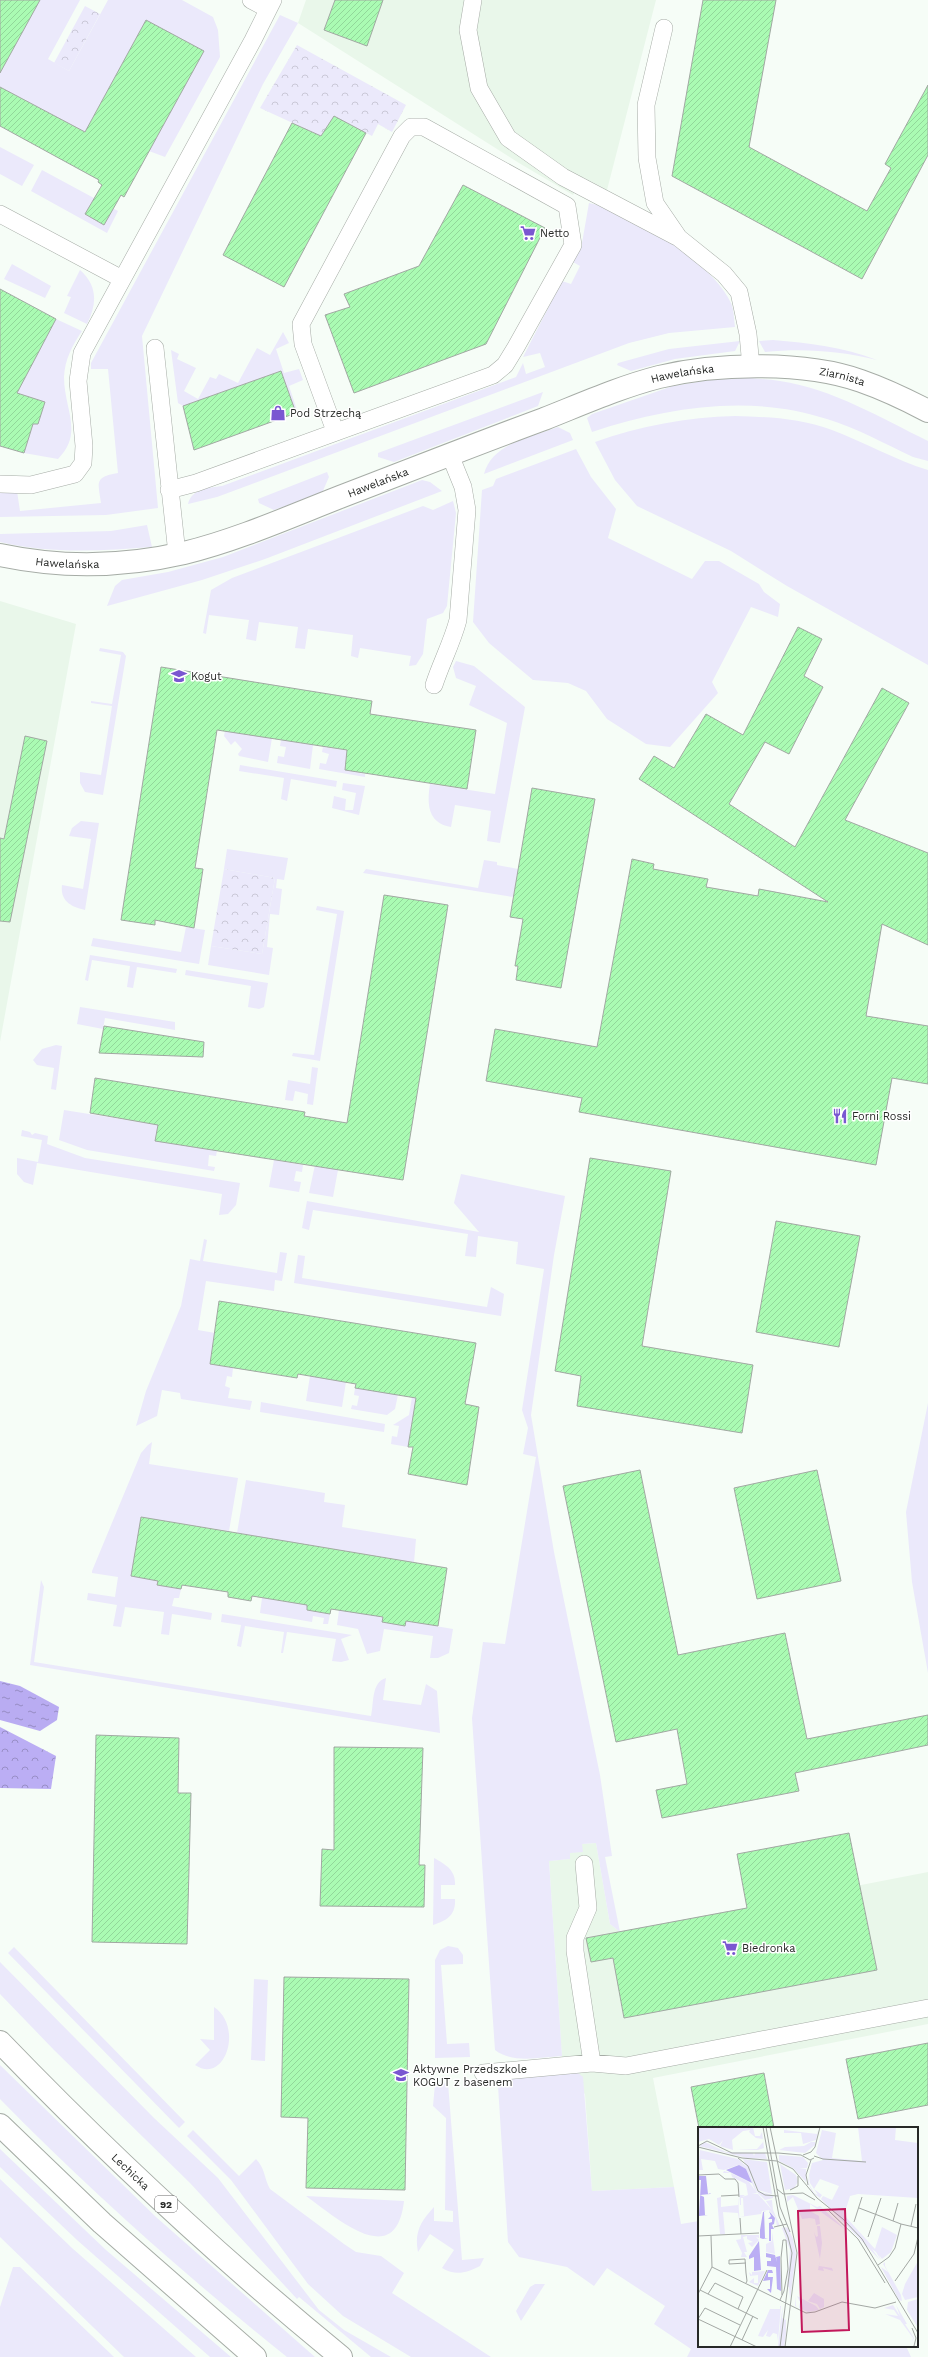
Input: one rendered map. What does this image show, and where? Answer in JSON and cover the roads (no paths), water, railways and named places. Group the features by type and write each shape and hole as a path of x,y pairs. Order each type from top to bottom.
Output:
{"street":[{"name":"Ziarnista","path":"750,367 805,370 838,375 861,381 928,411"},
{"name":"Hawelańska","path":"0,555 48,563 86,565 122,562 177,554 255,530 450,454 658,378 719,368 750,367"},
{"name":"Lechicka","path":"0,2042 113,2155 188,2226 340,2357"},
{"path":"0,2126 102,2223 255,2357"}],"lane":[{"path":"0,484 31,485 75,474 83,463 84,446 78,381 82,353 270,5 251,0"},
{"path":"473,0 468,30 479,88 508,138 563,177 679,238 724,274 739,292 748,334 750,367"},
{"path":"664,28 646,105 647,158 655,203 679,238"},
{"path":"169,490 196,483 334,431 493,375 505,365 573,245 567,206 424,127 411,127 402,136 301,324 303,344 334,431"},
{"path":"0,214 122,279"},
{"path":"155,348 177,554"},
{"path":"434,684 443,657 454,636 458,620 467,510 463,487 450,454"},
{"path":"584,1864 588,1908 576,1932 575,1951 592,2063"},
{"path":"483,2073 592,2063 626,2066 928,2008"}],"water":[{"path":"0,1681 20,1686 59,1707 57,1720 40,1731 0,1720"}],"place":[{"name":"Netto","path":"528,233"},
{"name":"Pod Strzechą","path":"278,413"},
{"name":"Kogut","path":"179,676"},
{"name":"Forni Rossi","path":"840,1116"},
{"name":"Biedronka","path":"730,1948"},
{"name":"Aktywne Przedszkole KOGUT z basenem","path":"401,2075"}]}
